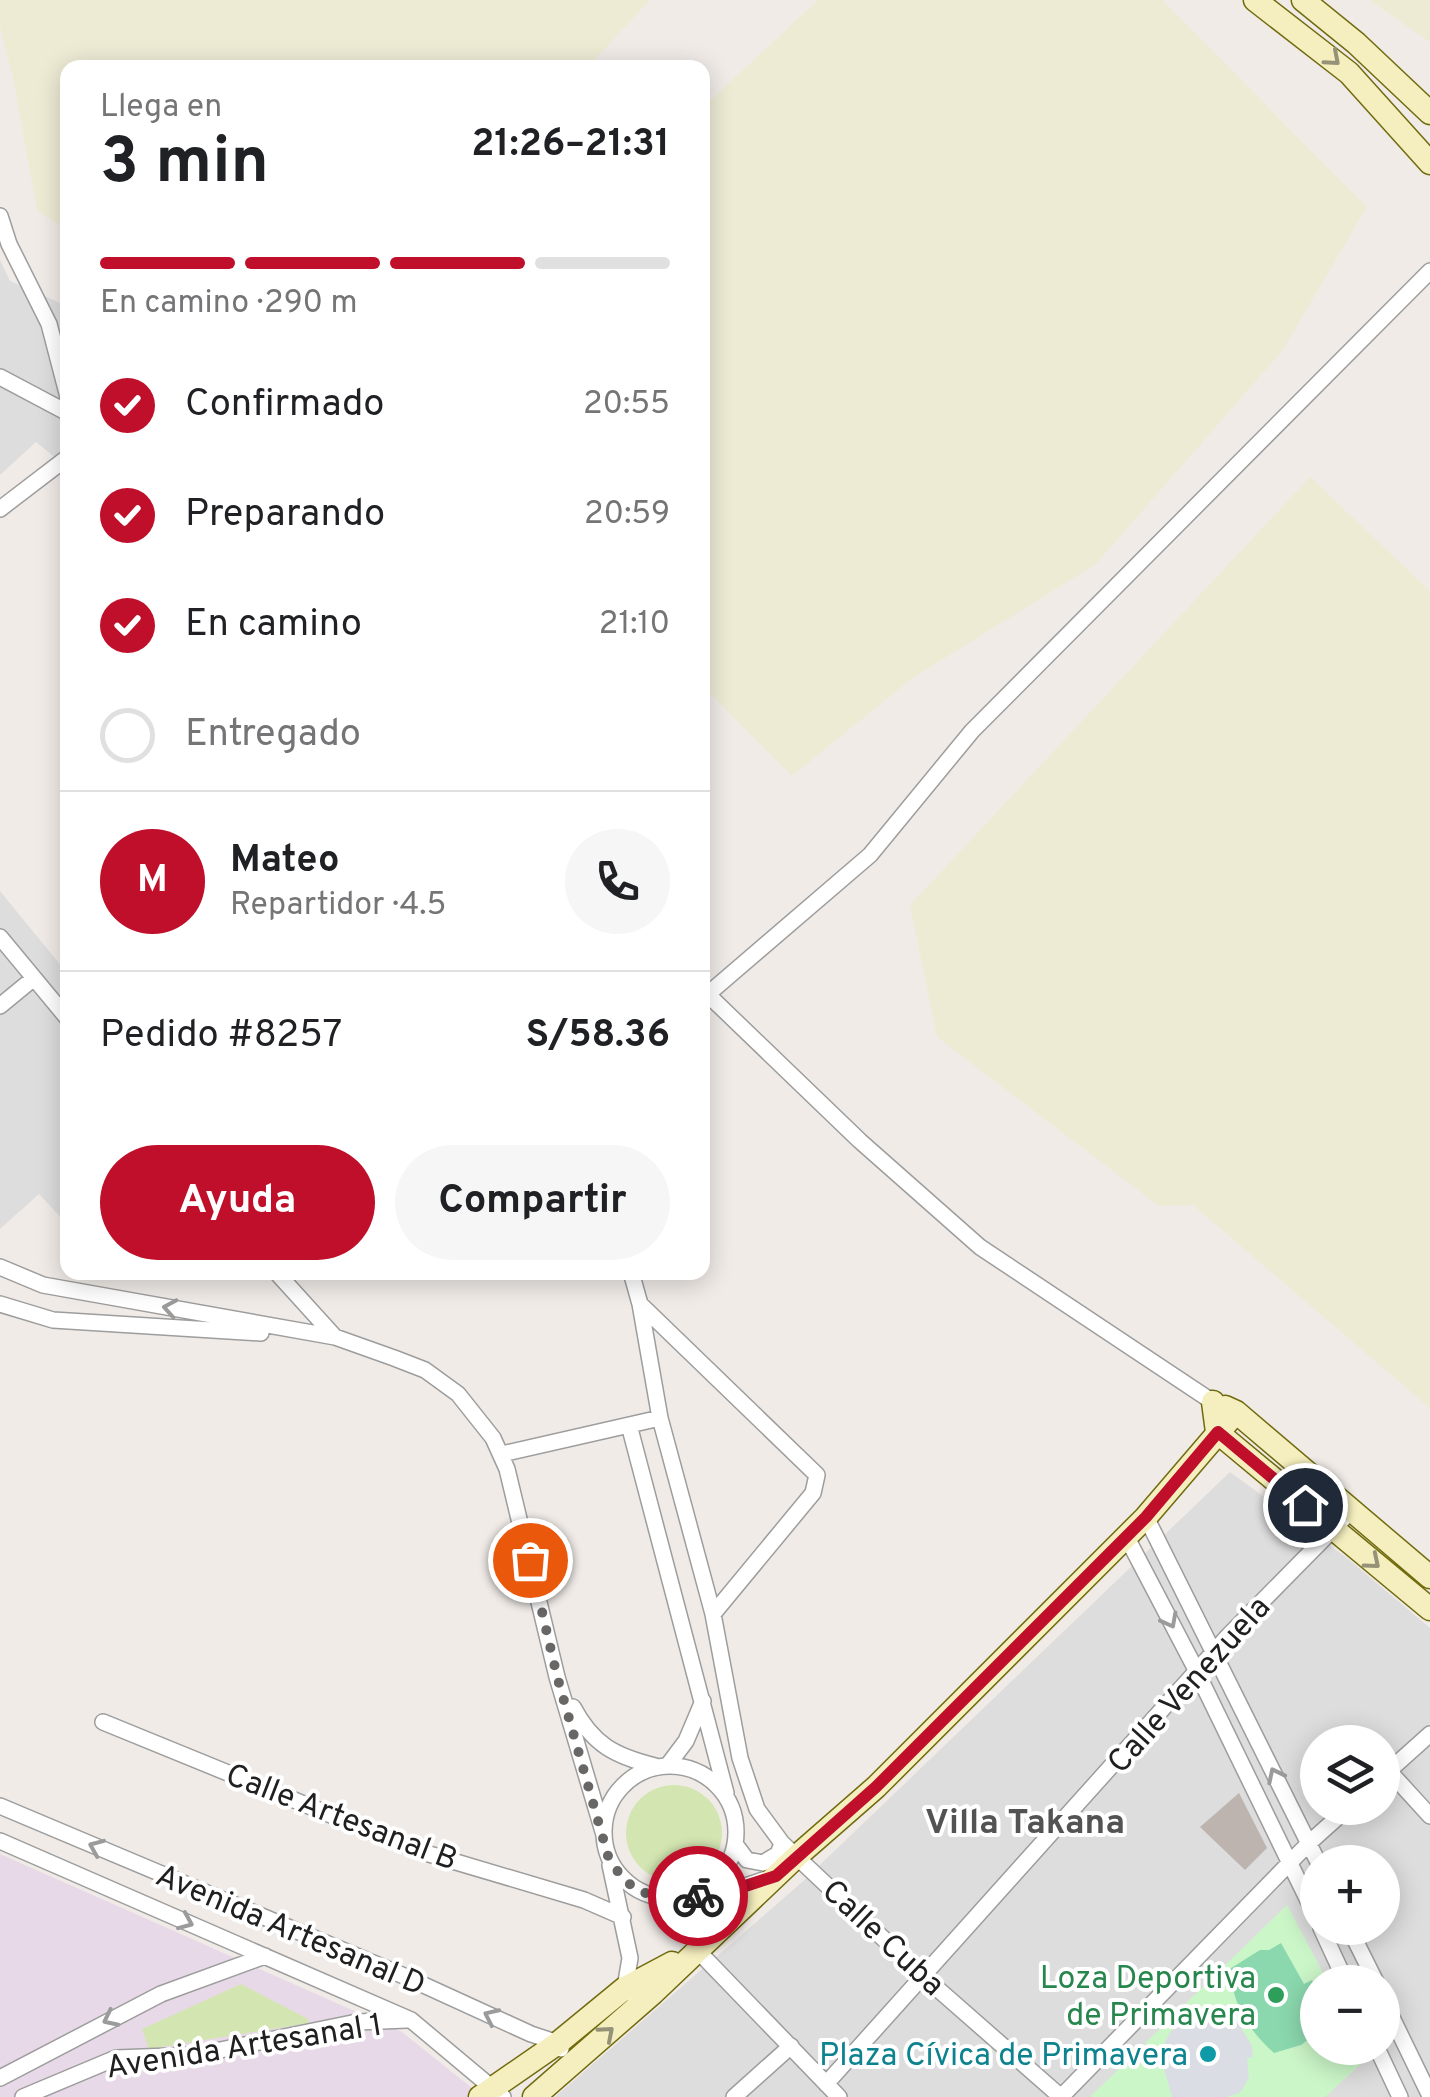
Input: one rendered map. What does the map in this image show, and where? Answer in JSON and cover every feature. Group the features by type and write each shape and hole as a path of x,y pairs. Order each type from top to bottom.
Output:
{"street":[{"path":"1255,0 1349,74 1430,163"},
{"path":"1303,0 1356,43 1430,113"},
{"path":"0,216 8,244 49,324 60,366"},
{"path":"710,987 870,855 972,731 1430,271"},
{"path":"0,377 60,410"},
{"path":"0,509 60,463"},
{"path":"0,937 60,1009"},
{"path":"0,1006 34,978"},
{"path":"710,996 860,1141 980,1247 1213,1402 1236,1412 1430,1577"},
{"path":"0,1266 44,1285 335,1337 425,1370 472,1407 502,1454 512,1485 557,1676 604,1835 630,1958 631,1997 569,2066 534,2097"},
{"path":"283,1280 335,1337"},
{"name":"Calle Cuba","path":"633,1280 660,1418 713,1614 740,1758 756,1809 790,1849 923,1976 1061,2097"},
{"path":"0,1304 53,1320 335,1337"},
{"path":"640,1304 817,1475 812,1493 713,1614"},
{"path":"1213,1402 1218,1432 1430,1609"},
{"path":"492,2094 558,2043 697,1950 790,1849 876,1787 1146,1517 1236,1412"},
{"path":"502,1454 660,1418"},
{"path":"629,1425 716,1766 736,1822 733,1890 717,1932"},
{"name":"Calle Venezuela","path":"826,2084 1214,1652 1352,1510"},
{"path":"1146,1517 1309,1843"},
{"path":"1125,1534 1300,1883"},
{"path":"557,1676 585,1730 620,1757 686,1767 704,1774 729,1802"},
{"path":"604,1835 612,1799 639,1773 662,1766 686,1741 702,1700"},
{"name":"Calle Artesanal B","path":"102,1722 419,1851 584,1900 622,1917"},
{"path":"1400,1761 1430,1734"},
{"path":"1400,1787 1430,1816"},
{"name":"Avenida Artesanal D","path":"0,1806 558,2043"},
{"path":"1061,2097 1329,1825"},
{"name":"Avenida Artesanal D","path":"0,1841 411,2020 492,2094"},
{"path":"734,1848 747,1860 769,1870"},
{"path":"686,1896 715,1881 734,1848"},
{"path":"608,1856 631,1886 648,1895 667,1898 733,1890 769,1870"},
{"path":"584,1900 615,1888"},
{"path":"697,1950 839,2097"},
{"name":"Avenida Artesanal 1","path":"0,2078 161,1994 265,1956"},
{"name":"Avenida Artesanal 1","path":"23,2097 116,2058 196,2055 357,2022 411,2020"},
{"path":"1400,2034 1430,2096"},
{"path":"558,2043 569,2066"},
{"path":"734,2097 790,2046"},
{"path":"1385,2065 1400,2097"}],"shaded area":[{"path":"0,0 650,0 594,60 60,60 60,226 37,210 0,26"},
{"path":"818,0 1162,0 1367,207 1282,351 1096,564 911,679 792,776 710,693 710,101"},
{"path":"1369,0 1430,0 1430,42"},
{"path":"0,260 10,281 60,303 60,461 36,442 0,475"},
{"path":"1310,477 1430,591 1430,1408 1193,1205 1159,1206 937,1037 910,905"},
{"path":"0,891 60,964 60,1216 39,1194 0,1229"},
{"path":"1230,1472 1347,1558 1430,1628 1430,2097 555,2097 801,1883"},
{"path":"0,1854 402,2032 477,2092 472,2097 0,2097"},
{"name":"Plaza Cívica de Primavera","path":"1229,2008 1252,2046 1253,2057 1247,2058 1249,2076 1244,2087 1226,2097 1172,2097 1162,2062 1170,2032 1185,2021 1206,2020 1214,2012"}],"green space":[{"path":"674,1785 692,1789 708,1799 718,1815 722,1833 718,1851 708,1867 692,1877 674,1881 656,1877 640,1867 630,1851 626,1833 630,1815 640,1799 656,1789"},
{"path":"1287,1905 1300,1929 1300,1945 1308,1945 1319,1965 1300,1965 1300,2065 1359,2065 1325,2097 1090,2097"},
{"name":"Loza Deportiva de Primavera","path":"1281,1943 1300,1977 1300,2045 1274,2053 1245,2019 1228,1970 1260,1950"},
{"path":"241,1984 309,2023 149,2049 142,2029"}],"building":[{"path":"1239,1793 1267,1848 1245,1870 1200,1827"}],"way so far":[{"path":"530,1560 557,1676 608,1856 631,1886 648,1895 698,1896"}],"place":[{"name":"Loza Deportiva de Primavera","path":"1276,1995"},
{"name":"Plaza Cívica de Primavera","path":"1208,2054"}],"district":[{"name":"Villa Takana","path":"1025,1821"}],"route":[{"path":"698,1896 776,1876 876,1787 1146,1517 1218,1432 1305,1505"}]}
